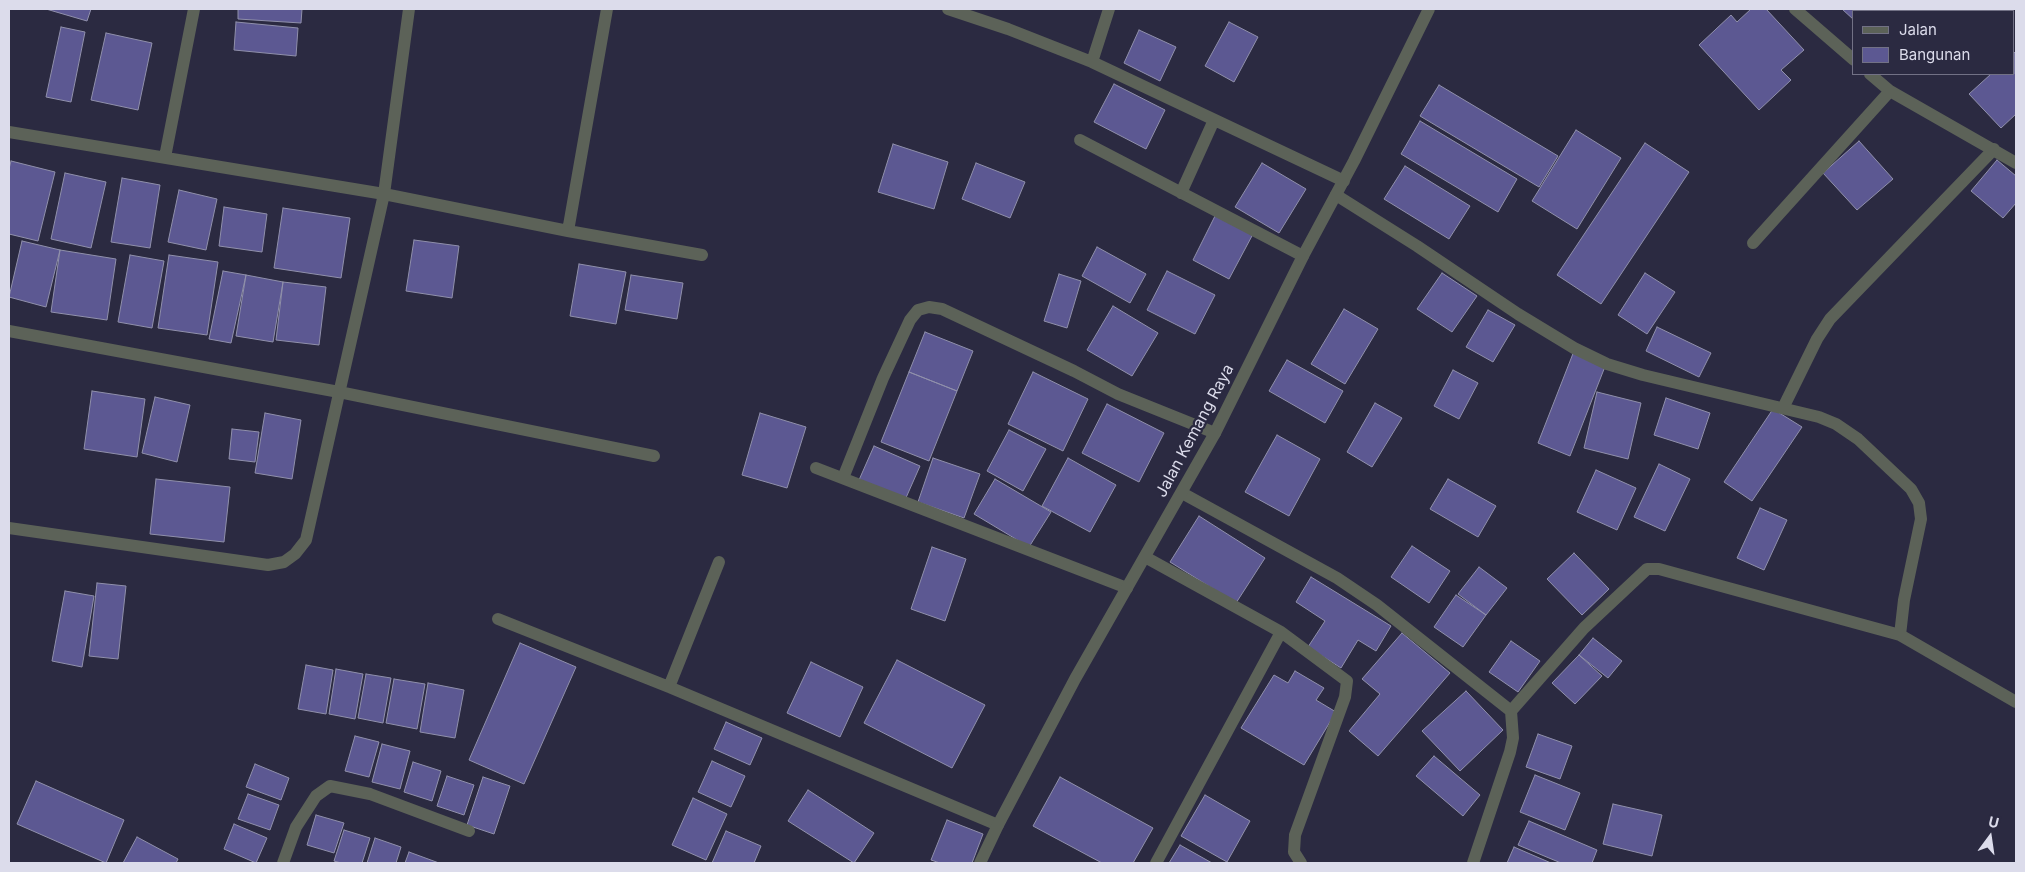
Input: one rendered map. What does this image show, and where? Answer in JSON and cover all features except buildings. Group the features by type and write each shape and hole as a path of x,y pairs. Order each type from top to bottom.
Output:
{"street":[{"path":"165,157 194,9"},
{"path":"9,528 268,565 284,562 295,554 306,540 384,194 409,9"},
{"path":"568,231 607,9"},
{"path":"948,9 1008,29 1092,62 1344,181"},
{"path":"1092,62 1109,9"},
{"name":"Jalan Kemang Raya","path":"980,863 1075,679 1215,433 1303,256 1344,181 1429,9"},
{"path":"1795,9 1852,58"},
{"path":"1871,75 1890,92 2016,163"},
{"path":"1753,242 1890,92"},
{"path":"1181,193 1214,120"},
{"path":"9,132 464,208 568,231 702,255"},
{"path":"1080,140 1303,256"},
{"path":"1783,408 1817,339 1830,319 1994,149"},
{"path":"1336,195 1417,246 1518,314 1574,348 1607,364 1643,375 1819,416 1836,424 1858,439 1911,489 1919,502 1922,519 1904,600 1900,635"},
{"path":"843,478 883,378 910,320 918,310 929,307 942,309 1074,371 1118,394 1215,433"},
{"path":"9,330 339,392 654,456"},
{"path":"816,468 1127,588"},
{"path":"1182,493 1345,584 1377,605 1511,710"},
{"path":"1144,557 1280,632 1347,681 1346,697 1295,835 1294,852 1301,863"},
{"path":"669,687 719,562"},
{"path":"1473,863 1510,752 1513,738 1511,710 1584,628 1647,569 1659,569 1900,635 2016,702"},
{"path":"498,619 669,687 998,825"},
{"path":"1156,863 1280,632"},
{"path":"283,863 296,827 316,796 330,786 370,794 469,831"}]}
